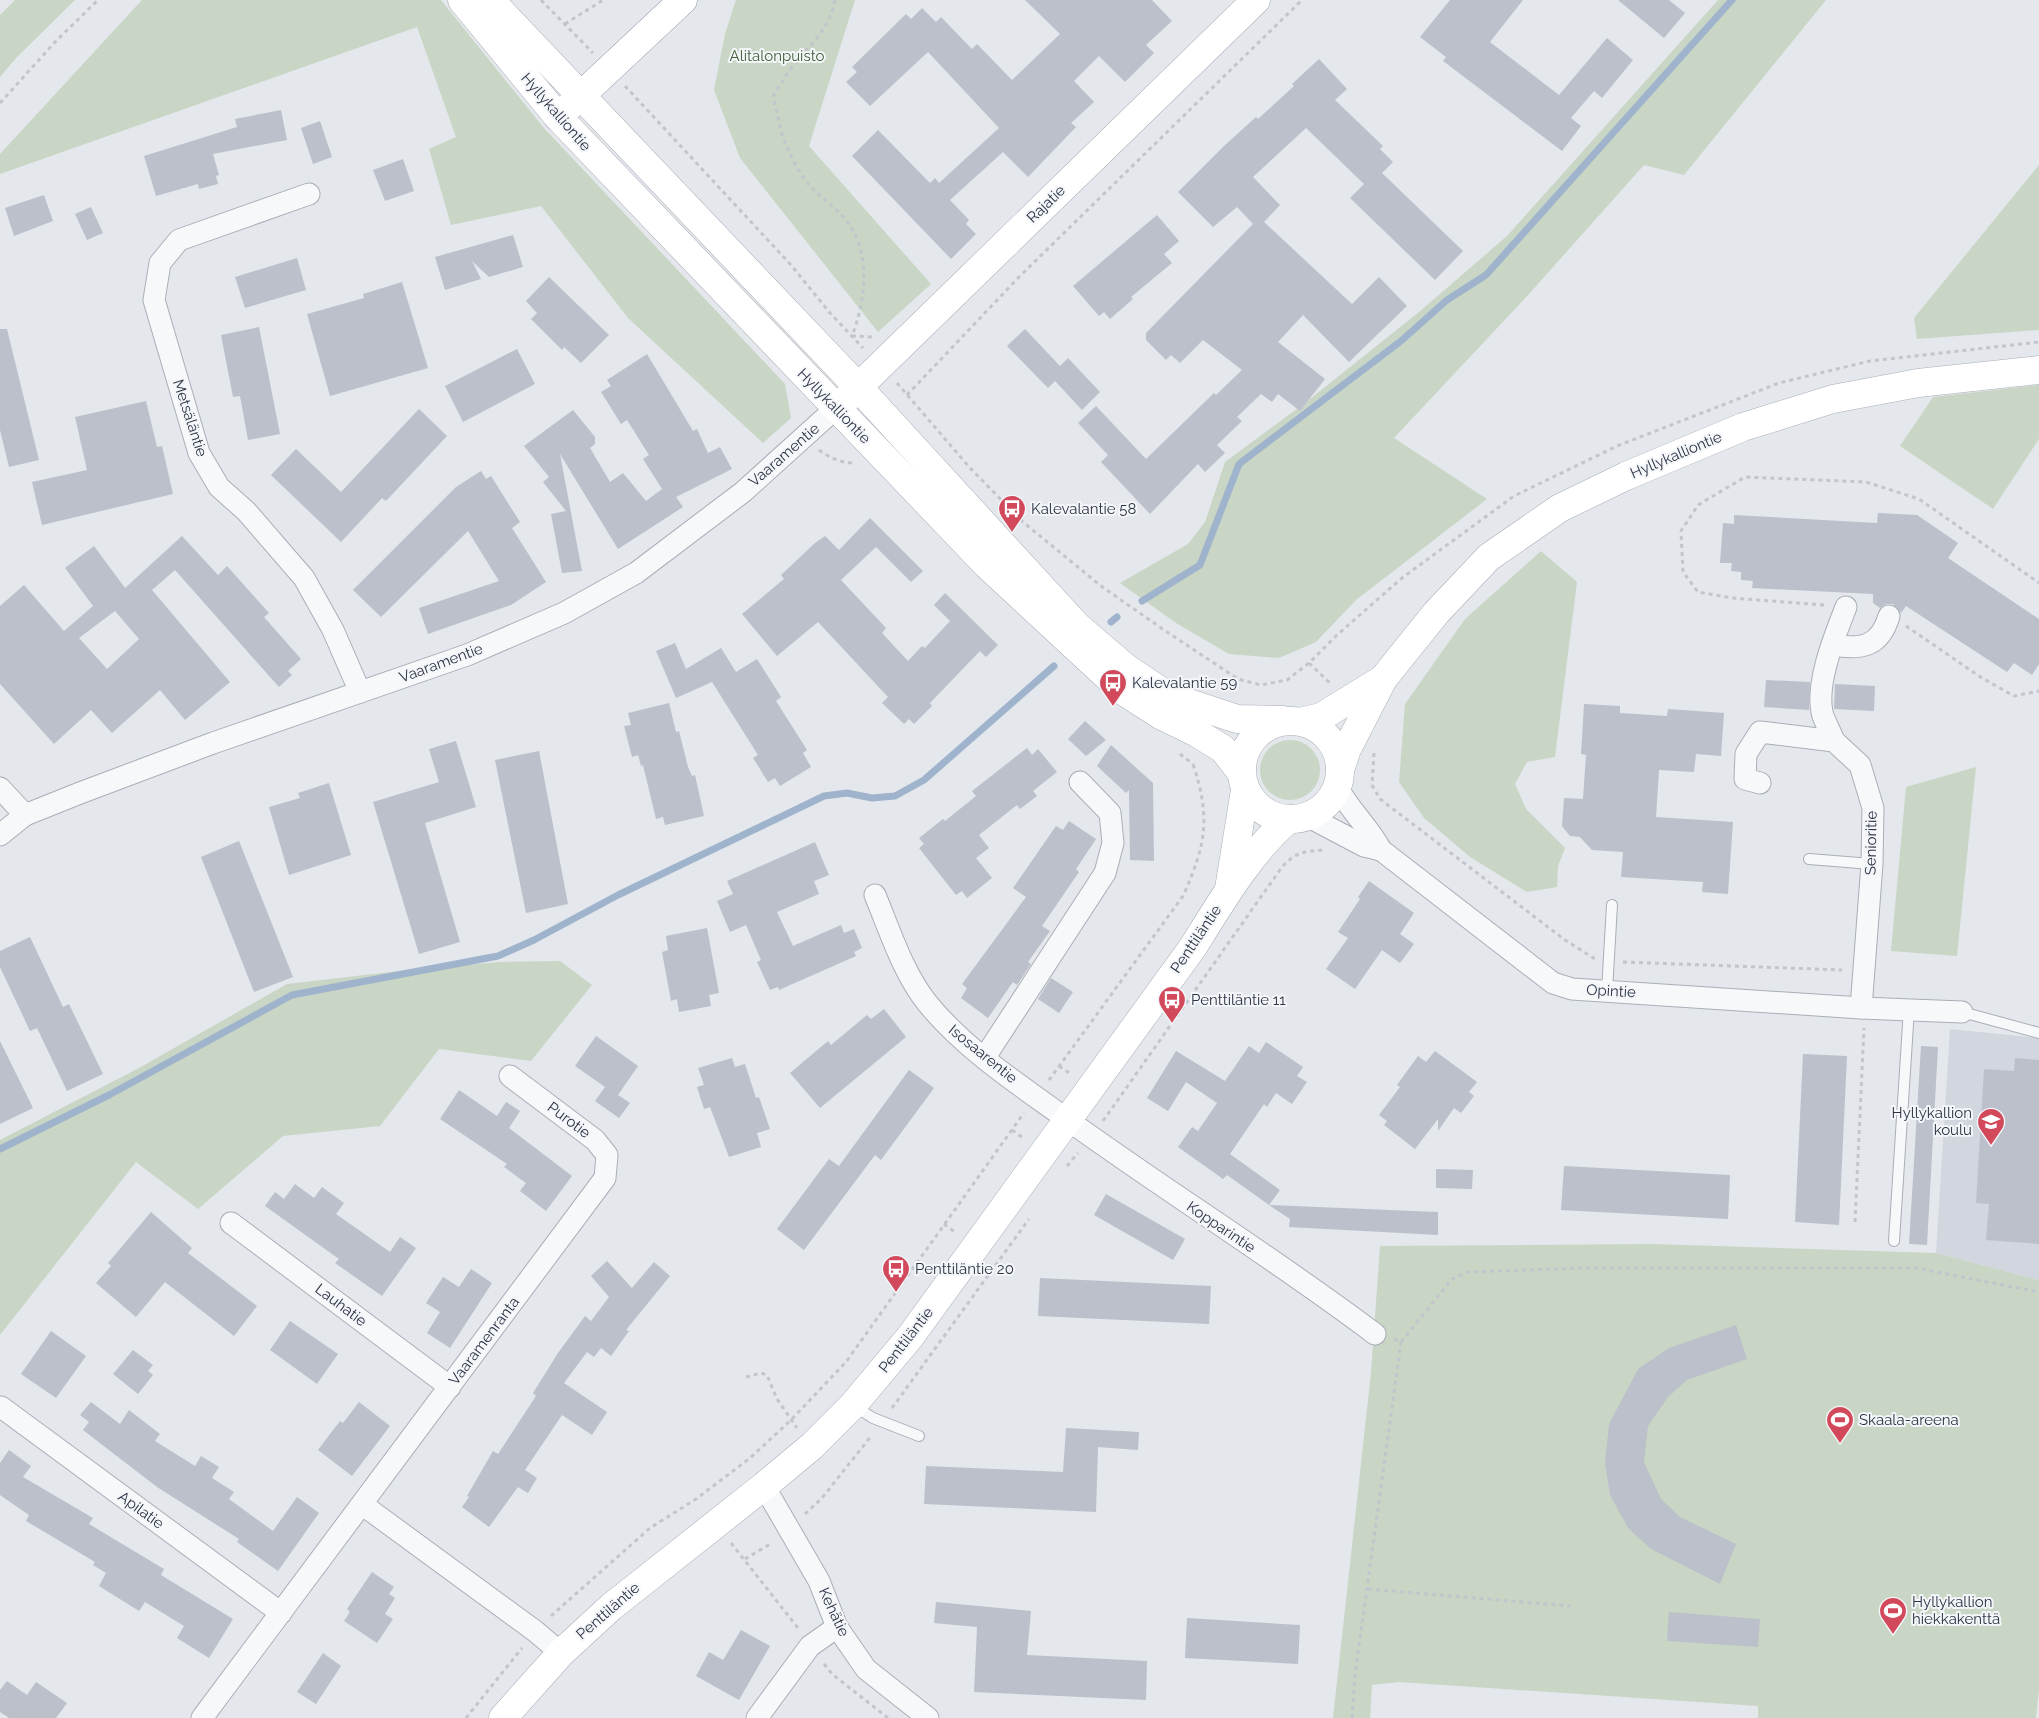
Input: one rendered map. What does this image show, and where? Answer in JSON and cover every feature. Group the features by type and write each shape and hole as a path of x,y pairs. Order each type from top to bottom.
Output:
{"main road":[{"name":"Hyllykalliontie","path":"462,0 558,118 987,565 1123,690 1162,716 1207,738 1223,750 1243,781"},
{"name":"Hyllykalliontie","path":"490,0 858,387 1077,626 1126,668 1168,696 1220,714 1258,721 1294,721 1357,709"},
{"path":"558,118 683,0"},
{"name":"Rajatie","path":"836,408 1256,0"},
{"name":"Hyllykalliontie","path":"1339,778 1357,709 1383,680 1436,613 1489,557 1560,508 1626,476 1743,427 1833,399 1918,383 2039,370"},
{"path":"1294,721 1322,731 1336,747 1339,778 1326,806 1298,818 1270,816 1255,805 1243,781 1244,754 1252,738 1266,726 1294,721"},
{"name":"Penttiläntie","path":"1229,889 1243,781"},
{"name":"Penttiläntie","path":"503,1718 561,1653 611,1606 764,1486 812,1446 853,1405 910,1337 1193,947 1229,889 1271,834 1298,818"}],"street":[{"name":"Metsäläntie","path":"309,194 179,240 160,263 154,300 198,454 219,487 246,511 304,578 333,630 360,692"},
{"name":"Vaaramentie","path":"0,834 25,815 213,743 467,655 564,613 636,573 743,492 836,408"},
{"path":"1760,783 1745,779 1746,754 1760,732 1834,741 1823,714 1821,693 1832,645 1846,607"},
{"path":"1832,645 1852,648 1871,644 1885,629 1889,616"},
{"name":"Senioritie","path":"1834,741 1860,765 1873,808 1872,864 1860,1008"},
{"name":"Opintie","path":"1339,778 1347,804 1372,832 1382,850 1553,983 1572,989 1860,1008 1909,1008 1962,1012"},
{"path":"985,1058 1105,873 1113,843 1110,813 1080,782"},
{"path":"0,788 25,815"},
{"path":"1298,818 1364,846 1382,850"},
{"name":"Isosaarentie","path":"875,895 908,973 927,1003 956,1034 1067,1119"},
{"name":"Purotie","path":"510,1076 596,1140 607,1155 605,1178"},
{"name":"Kopparintie","path":"1067,1119 1375,1334"},
{"name":"Vaaramenranta","path":"202,1718 605,1178"},
{"name":"Lauhatie","path":"231,1223 450,1387"},
{"name":"Apilatie","path":"1,1407 281,1613"},
{"name":"Kehätie","path":"764,1486 819,1581 837,1628 866,1669 928,1718"},
{"path":"363,1504 561,1653"},
{"path":"757,1718 810,1646 837,1628"}],"lane":[{"path":"1809,859 1872,864"},
{"path":"1607,991 1612,905"},
{"path":"1894,1241 1909,1008"},
{"path":"1962,1012 2039,1032"},
{"path":"853,1405 873,1418 920,1436"}],"path":[{"path":"0,102 56,41 98,0"},
{"path":"541,0 582,42"},
{"path":"565,24 603,0"},
{"path":"835,0 834,8 817,39 792,65 774,94 780,132 805,180 849,223 859,247 863,262 863,297 860,314 852,336"},
{"path":"907,395 1018,277 1302,0"},
{"path":"641,102 792,265 830,313 860,345"},
{"path":"896,382 970,468 1023,522 1102,586 1238,679 1261,685 1286,680 1309,663 1357,709 1372,728 1375,746 1372,784 1380,799 1564,940 1592,958 1608,961 1863,971"},
{"path":"1846,607 1732,598 1698,592 1683,572 1681,531 1698,505 1745,477 1866,482 1919,499 2039,583"},
{"path":"1889,616 1926,637 1982,678 2014,696 2039,691"},
{"path":"1220,714 1238,679"},
{"path":"466,1718 535,1632 650,1528 696,1499 750,1458 791,1420 846,1362 1183,896 1198,864 1206,823 1202,790 1193,764 1207,738"},
{"path":"1362,821 1380,799"},
{"path":"1012,1130 1064,1169 1091,1137 1282,867 1293,855 1341,847 1348,838"},
{"path":"1855,1222 1865,1032 1860,1008"},
{"path":"1352,1718 1355,1675 1401,1342 1452,1279 1468,1272 1584,1268 1916,1268 2039,1292"},
{"path":"1375,1334 1401,1342"},
{"path":"746,1377 761,1373 767,1376 777,1399 812,1446"},
{"path":"696,1499 792,1618 810,1646 832,1674 888,1718"},
{"path":"1368,1589 1570,1606"}],"shaded area":[{"name":"Hyllykallion koulu","path":"1950,1029 2039,1038 2039,1280 1936,1253"}],"green space":[{"path":"15,0 75,0 16,58 0,77 0,15"},
{"path":"142,0 441,0 543,127 785,384 791,418 763,443 628,318 541,206 451,225 429,149 456,137 417,27 0,174 0,154"},
{"name":"Alitalonpuisto","path":"736,0 855,0 809,146 931,284 878,332 740,158 714,90 725,34"},
{"path":"1718,0 1826,0 1684,175 1644,165 1529,294 1394,438 1487,499 1356,600 1316,642 1279,658 1229,654 1176,623 1120,583 1188,544 1205,522 1225,462 1305,403 1419,312 1507,236"},
{"path":"2039,165 2039,330 1917,339 1914,318"},
{"path":"2039,385 2039,439 1993,509 1900,446 1933,397"},
{"path":"1541,551 1577,582 1555,757 1527,762 1515,784 1526,809 1565,848 1558,866 1557,887 1527,892 1470,857 1424,818 1399,782 1405,704 1465,619"},
{"path":"1290,740 1306,745 1311,749 1315,754 1320,770 1315,786 1311,791 1306,795 1290,800 1274,795 1269,791 1265,786 1260,770 1265,754 1269,749 1274,745"},
{"path":"1976,767 1957,956 1891,951 1906,787"},
{"path":"560,961 592,985 531,1061 439,1049 380,1126 283,1136 198,1209 136,1162 0,1335 0,1140 139,1068 287,984 500,962"},
{"path":"1652,1244 1936,1253 2039,1280 2039,1688 2036,1718 1758,1718 1758,1706 1399,1682 1372,1685 1370,1718 1333,1718 1371,1373 1380,1246"}],"building":[{"path":"1025,0 1152,0 1172,21 1146,45 1154,53 1125,82 1099,56 1074,81 1094,102 1071,123 1076,127 1028,177 1003,152 950,200 969,220 966,224 976,234 951,259 852,156 878,130 930,183 935,178 939,183 999,128 928,52 870,106 846,82 857,72 852,67 906,14 911,19 922,8 936,22 941,17 972,49 977,44 1012,80 1060,34"},
{"path":"1450,0 1523,0 1490,42 1559,95 1607,38 1633,60 1602,98 1594,91 1571,118 1581,126 1562,151 1443,61 1446,57 1420,37"},
{"path":"1618,0 1669,0 1685,13 1664,38"},
{"path":"1319,59 1347,89 1335,100 1383,146 1380,149 1393,162 1382,173 1463,251 1435,280 1350,198 1364,184 1306,128 1253,177 1280,205 1264,222 1352,304 1379,277 1407,306 1349,362 1303,315 1278,342 1325,379 1300,411 1278,394 1272,402 1261,394 1237,417 1242,421 1217,445 1225,453 1205,472 1198,464 1150,514 1101,462 1108,455 1078,423 1096,406 1146,459 1214,393 1216,395 1242,370 1203,340 1180,363 1171,355 1166,360 1146,340 1146,333 1253,224 1237,207 1213,227 1178,192 1224,146 1256,117 1258,119 1294,86 1292,84"},
{"path":"281,110 287,140 213,154 219,175 216,176 218,184 199,189 198,184 156,196 144,156 237,127 235,119"},
{"path":"320,121 332,157 313,164 301,128"},
{"path":"403,159 414,191 385,201 373,170"},
{"path":"44,195 53,221 14,236 5,208"},
{"path":"91,207 103,233 87,240 75,214"},
{"path":"1157,215 1179,241 1164,254 1172,263 1131,297 1133,299 1110,319 1104,312 1099,316 1073,286"},
{"path":"513,235 523,267 489,277 472,261 481,279 445,290 435,257"},
{"path":"297,258 306,290 245,308 235,277"},
{"path":"549,277 609,335 581,363 564,347 562,350 531,319 537,313 526,301"},
{"path":"402,282 428,368 330,396 307,314 364,298 363,294"},
{"path":"259,327 280,434 248,440 240,396 233,397 221,335"},
{"path":"0,329 7,329 39,460 9,467 0,430"},
{"path":"1025,329 1060,366 1068,358 1100,392 1082,410 1055,381 1048,388 1007,346"},
{"path":"517,349 535,384 463,422 445,386"},
{"path":"647,354 693,431 697,429 708,453 720,447 732,469 676,497 683,507 618,549 560,454 582,571 562,573 551,514 566,511 543,482 549,477 524,446 573,410 595,437 595,444 590,448 610,482 623,473 646,501 662,489 643,459 649,455 627,420 621,424 601,392 611,386 607,380"},
{"path":"146,401 157,447 162,446 173,494 42,525 32,482 87,470 75,417"},
{"path":"419,409 447,436 386,501 382,498 341,542 271,475 296,449 341,492"},
{"path":"481,471 486,479 491,476 520,522 512,528 546,582 511,605 428,634 419,608 499,581 468,531 381,617 353,590 456,487"},
{"path":"1878,513 1917,515 1958,543 1948,558 2039,619 2039,664 2032,675 2014,663 2007,672 1906,606 1901,613 1893,604 1886,604 1880,608 1873,603 1873,594 1752,588 1753,581 1741,580 1741,572 1731,571 1732,563 1720,563 1723,523 1734,524 1734,515 1877,523"},
{"path":"870,518 923,571 911,582 876,547 841,580 886,628 882,633 908,661 922,646 925,648 950,621 934,605 945,593 998,645 986,657 980,651 930,703 932,706 914,724 909,719 904,724 882,703 888,697 818,622 777,656 742,614 784,579 781,575 815,543 825,536 839,550"},
{"path":"182,536 218,575 227,566 269,613 264,617 301,659 288,671 292,675 279,687 175,570 152,590 230,682 185,720 160,690 112,733 91,710 54,744 0,684 0,606 24,585 64,631 93,606 65,568 94,546 125,588","holes":["115,611 139,639 107,669 79,638"]},
{"path":"675,643 686,669 721,648 736,672 757,659 781,697 776,701 807,750 803,753 811,767 780,786 775,778 768,782 753,758 758,755 712,682 676,698 656,651"},
{"path":"1766,680 1810,682 1809,710 1764,707"},
{"path":"1835,684 1875,686 1874,711 1834,709"},
{"path":"669,703 676,732 679,731 688,767 692,776 695,775 704,816 665,825 663,817 656,819 643,765 641,766 638,755 632,757 624,726 631,725 628,713"},
{"path":"1584,704 1620,706 1620,713 1667,716 1668,709 1724,713 1721,756 1696,754 1694,772 1659,770 1656,817 1733,822 1728,894 1702,892 1703,882 1621,877 1623,852 1592,850 1580,837 1570,836 1562,826 1564,798 1583,799 1586,755 1581,754"},
{"path":"1085,721 1106,740 1086,756 1068,739"},
{"path":"456,741 476,807 425,823 460,942 419,954 373,802 439,782 429,749"},
{"path":"1111,745 1153,783 1154,861 1130,860 1129,790 1126,793 1097,766"},
{"path":"1027,748 1032,755 1038,749 1057,772 1033,791 1037,796 1020,809 1017,805 979,835 989,848 976,858 992,878 967,898 962,891 956,895 919,848 924,844 919,838 943,819 945,821 976,796 972,791"},
{"path":"539,751 568,904 526,913 495,760"},
{"path":"329,783 351,855 289,875 269,807 300,798 298,793"},
{"path":"1069,821 1096,839 1076,869 1079,872 1042,926 1050,931 1028,962 1031,964 1017,985 1013,982 988,1018 961,998 967,988 962,984 1026,897 1013,888 1056,826 1063,830"},
{"path":"239,841 293,977 254,992 201,857"},
{"path":"815,842 829,875 814,881 819,894 777,912 793,946 841,925 844,933 854,929 862,948 854,952 856,956 779,990 778,987 770,990 757,962 761,960 746,925 730,932 717,901 733,894 727,881"},
{"path":"1369,881 1414,913 1400,934 1414,944 1400,963 1382,950 1355,989 1326,969 1348,938 1338,932 1360,899 1358,897"},
{"path":"707,928 719,993 709,995 711,1006 679,1012 677,999 671,1001 662,952 668,950 666,936"},
{"path":"30,937 63,1007 69,1004 103,1074 67,1091 37,1028 30,1031 0,967 0,951"},
{"path":"1051,978 1073,992 1059,1013 1038,999"},
{"path":"884,1009 906,1037 820,1108 790,1073 828,1041 831,1045 867,1015 871,1019"},
{"path":"596,1036 638,1066 618,1095 630,1103 619,1118 595,1101 605,1087 575,1066"},
{"path":"0,1041 33,1108 0,1124"},
{"path":"1266,1042 1303,1067 1297,1076 1307,1082 1292,1104 1276,1093 1267,1107 1264,1104 1230,1154 1280,1190 1269,1205 1227,1175 1223,1179 1178,1147 1192,1127 1198,1131 1217,1103 1186,1082 1168,1111 1147,1098 1176,1051 1225,1081 1249,1046 1259,1053"},
{"path":"1921,1046 1938,1047 1927,1245 1909,1244"},
{"path":"1435,1051 1477,1082 1469,1092 1474,1096 1461,1113 1454,1108 1438,1131 1438,1119 1415,1149 1384,1125 1387,1121 1379,1115 1400,1087 1397,1085 1418,1056 1426,1062"},
{"path":"1803,1054 1847,1056 1839,1225 1795,1222"},
{"path":"732,1058 735,1067 745,1064 756,1098 759,1097 770,1129 757,1133 761,1147 729,1157 710,1107 704,1109 697,1087 704,1085 698,1068"},
{"path":"2015,1058 2039,1060 2039,1244 1986,1240 1989,1204 1976,1203 1984,1069 2014,1071"},
{"path":"909,1070 934,1088 881,1160 875,1155 804,1250 777,1229 829,1159 839,1166"},
{"path":"459,1090 497,1116 506,1102 520,1111 509,1128 572,1176 546,1211 520,1191 526,1183 504,1167 507,1164 440,1119"},
{"path":"1564,1166 1730,1175 1728,1219 1561,1210"},
{"path":"1436,1169 1473,1170 1472,1189 1436,1188"},
{"path":"295,1184 314,1198 322,1187 344,1203 336,1214 390,1252 400,1237 416,1248 382,1296 335,1263 339,1259 265,1206 275,1192 284,1199"},
{"path":"1106,1194 1185,1239 1173,1260 1094,1215"},
{"path":"1269,1205 1438,1212 1438,1235 1289,1227 1290,1219"},
{"path":"151,1212 192,1248 188,1253 257,1306 234,1336 165,1282 136,1317 96,1283 111,1266 108,1263"},
{"path":"607,1261 632,1288 654,1262 670,1276 626,1330 629,1331 611,1356 601,1348 594,1357 587,1352 564,1383 607,1412 592,1435 562,1415 525,1470 537,1478 528,1493 518,1487 489,1527 462,1507 493,1451 498,1454 536,1396 533,1393 558,1353 585,1316 591,1321 609,1297 591,1276"},
{"path":"471,1269 492,1283 450,1348 427,1333 440,1312 426,1303 443,1277 459,1287"},
{"path":"1040,1278 1211,1286 1209,1324 1038,1316"},
{"path":"290,1321 338,1354 317,1384 270,1350"},
{"path":"1736,1325 1747,1359 1687,1380 1668,1397 1648,1426 1644,1462 1661,1499 1680,1517 1736,1544 1720,1584 1651,1549 1628,1528 1610,1495 1605,1463 1609,1424 1638,1369 1669,1348"},
{"path":"51,1331 86,1356 56,1398 21,1374"},
{"path":"133,1350 153,1365 148,1371 153,1375 138,1394 113,1374"},
{"path":"91,1402 120,1424 129,1410 160,1434 155,1441 195,1466 201,1456 219,1467 212,1478 234,1492 229,1499 273,1531 297,1497 319,1513 278,1571 237,1542 239,1539 157,1487 83,1430 89,1422 80,1415"},
{"path":"359,1402 390,1426 352,1476 318,1450 340,1421 343,1423"},
{"path":"1066,1428 1139,1432 1138,1450 1098,1447 1096,1512 924,1504 926,1466 1063,1472"},
{"path":"9,1450 31,1466 23,1477 93,1518 89,1524 164,1569 161,1575 233,1619 209,1658 177,1638 184,1626 145,1602 139,1611 99,1586 106,1573 93,1565 95,1562 26,1521 29,1515 0,1495 0,1463"},
{"path":"372,1572 394,1587 389,1594 395,1598 385,1614 393,1619 377,1643 344,1621 350,1612 347,1609"},
{"path":"936,1602 1031,1611 1027,1655 1147,1661 1146,1700 974,1692 977,1627 934,1623"},
{"path":"1669,1612 1760,1619 1758,1647 1667,1641"},
{"path":"1187,1618 1300,1625 1298,1664 1185,1658"},
{"path":"741,1630 770,1646 739,1700 696,1676 709,1652 723,1660"},
{"path":"323,1653 341,1666 316,1704 297,1692"},
{"path":"7,1681 27,1695 36,1682 67,1703 56,1718 9,1718 0,1712 0,1690"}],"waterway":[{"path":"1142,601 1200,565 1239,464 1401,341 1447,300 1486,275 1732,0"},
{"path":"1111,622 1117,617"},
{"path":"0,1149 109,1095 292,995 498,956 534,940 618,895 824,796 847,793 872,798 895,796 924,780 1054,666"}],"place":[{"name":"Kalevalantie 58","path":"1012,533"},
{"name":"Kalevalantie 59","path":"1113,707"},
{"name":"Penttiläntie 11","path":"1172,1024"},
{"name":"Hyllykallion koulu","path":"1991,1146"},
{"name":"Penttiläntie 20","path":"896,1293"},
{"name":"Skaala-areena","path":"1840,1444"},
{"name":"Hyllykallion hiekkakenttä","path":"1893,1635"}]}
